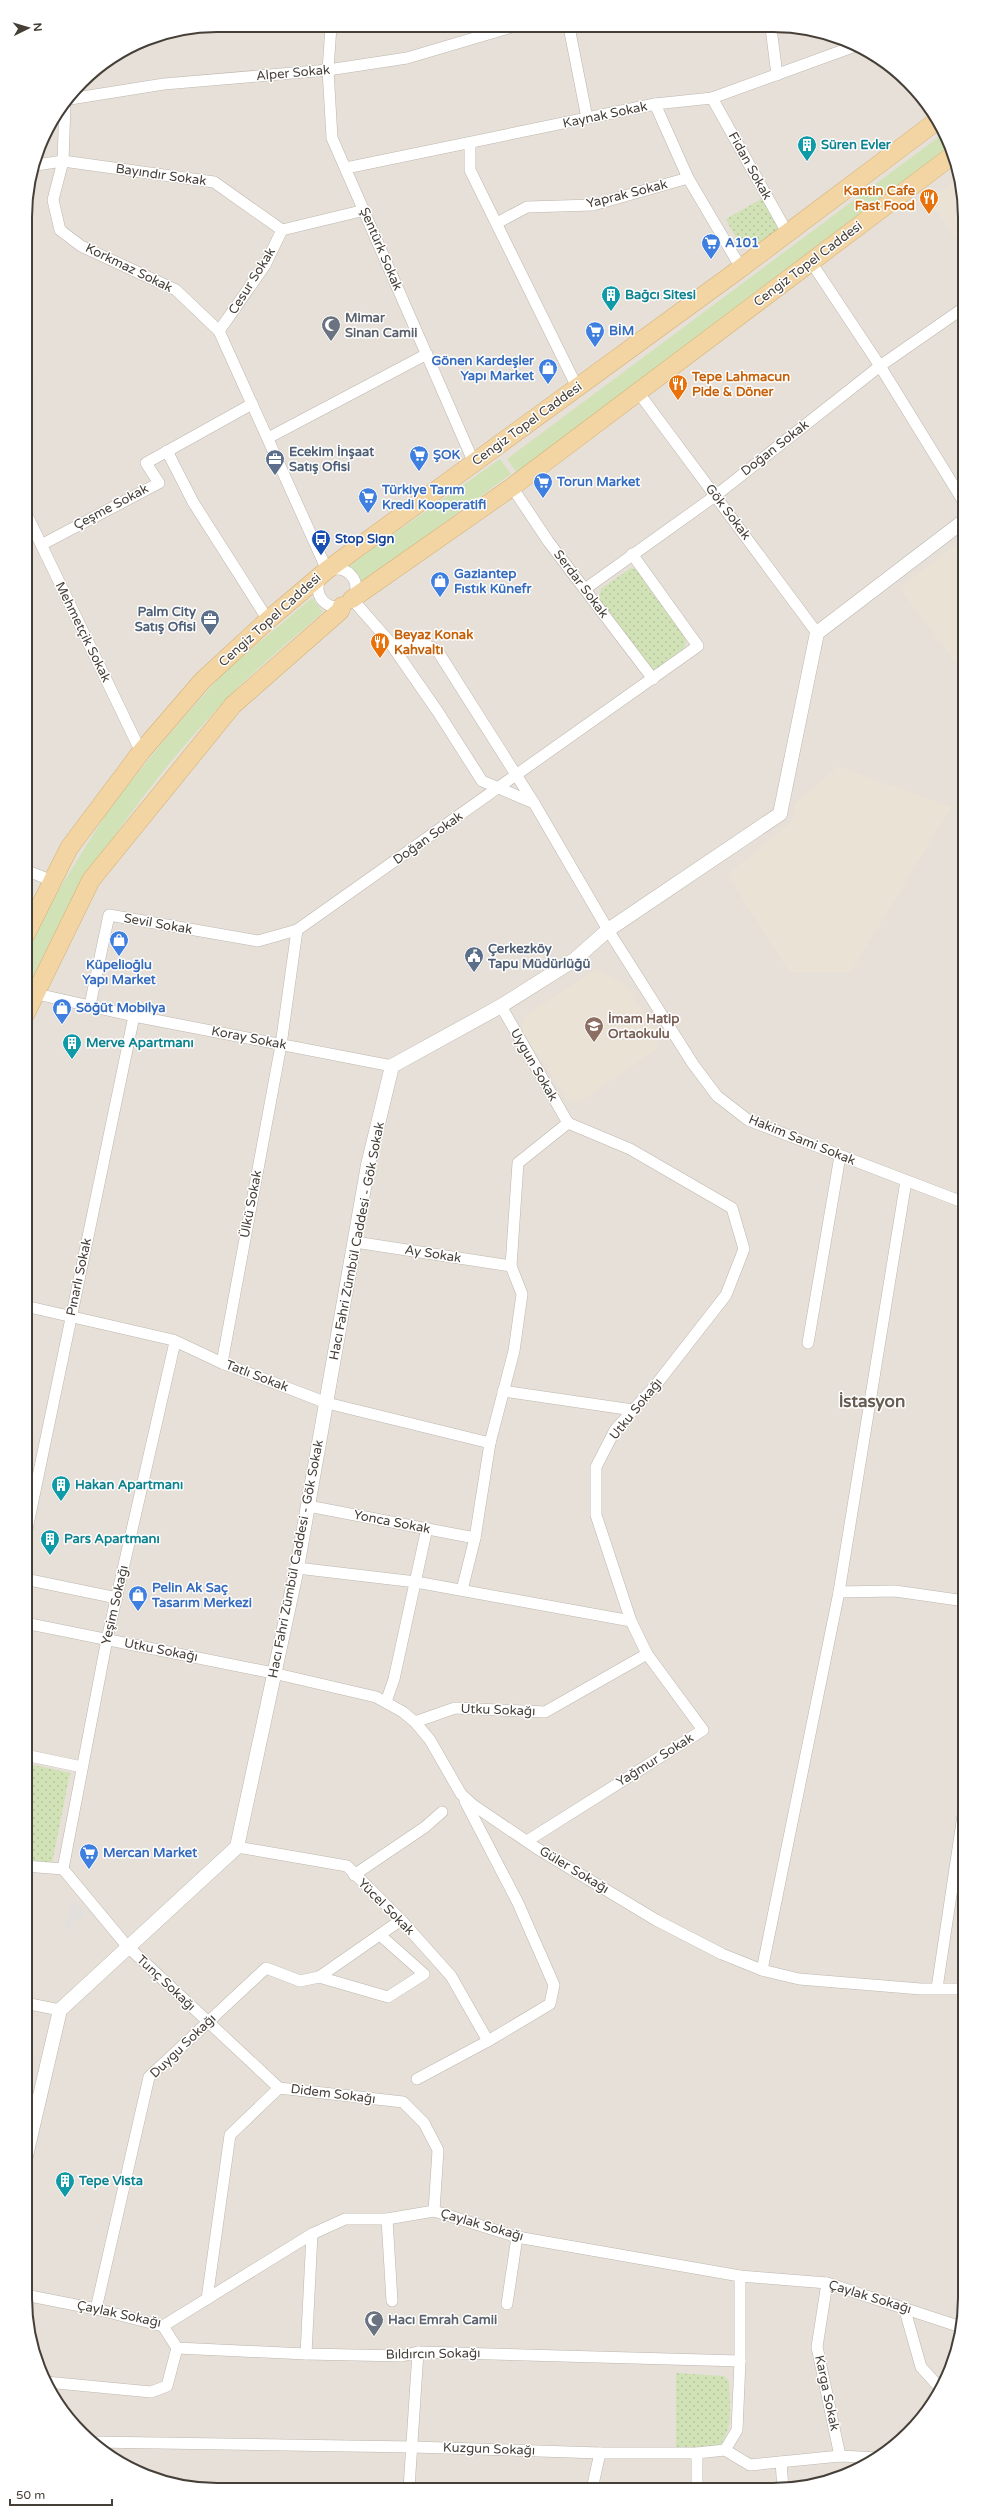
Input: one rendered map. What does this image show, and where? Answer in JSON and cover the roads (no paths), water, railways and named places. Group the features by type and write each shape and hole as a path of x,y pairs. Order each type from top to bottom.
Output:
{"main road":[{"name":"Cengiz Topel Caddesi","path":"32,912 53,881 69,848 141,752 202,682 268,620 327,570 788,234 933,124"},
{"name":"Cengiz Topel Caddesi","path":"32,998 91,880 233,705 340,611 347,602 512,487 948,159"}],"street":[{"name":"Şentürk Sokak","path":"331,32 328,70 332,138 365,210 474,463"},
{"name":"Alper Sokak","path":"75,98 164,84 328,70 407,58 495,32"},
{"path":"570,32 587,118"},
{"path":"772,32 777,75"},
{"name":"Kaynak Sokak","path":"346,168 655,104 712,98 849,48"},
{"name":"Fidan Sokak","path":"712,98 788,234"},
{"path":"655,104 688,178 741,268"},
{"name":"Korkmaz Sokak","path":"65,111 63,160 53,200 60,230 81,246 176,290 219,331 327,570"},
{"path":"470,143 470,170 577,387"},
{"name":"Bayındır Sokak","path":"40,164 63,160 214,182 282,230"},
{"name":"Yaprak Sokak","path":"497,223 527,207 593,205 688,178"},
{"path":"282,230 365,210"},
{"name":"Cesur Sokak","path":"219,331 265,265 282,230"},
{"path":"811,262 880,366 958,493"},
{"name":"Doğan Sokak","path":"585,589 715,496 880,366 958,312"},
{"path":"268,438 427,354"},
{"name":"Gök Sokak","path":"638,392 817,633"},
{"name":"Çeşme Sokak","path":"41,545 159,483 146,463 252,404"},
{"path":"167,451 193,502 268,620"},
{"name":"Serdar Sokak","path":"512,487 548,541 653,679"},
{"path":"392,1066 501,1006 574,960 608,930 780,814 817,633 958,525"},
{"name":"Mehmetçik Sokak","path":"32,526 141,752"},
{"name":"Doğan Sokak","path":"297,930 698,646 632,554"},
{"path":"341,569 351,575 356,587 347,602 330,605 320,597 318,585 327,570 341,569"},
{"path":"347,602 392,645 482,780 534,803"},
{"name":"Hakim Sami Sokak","path":"392,645 408,641 422,643 437,650 517,775 608,930 693,1064 717,1096 748,1120 958,1200"},
{"path":"32,873 53,881"},
{"name":"Sevil Sokak","path":"90,1006 109,915 258,941 297,930"},
{"path":"281,1045 297,930"},
{"name":"Koray Sokak","path":"32,1006 90,1006 134,1016 392,1066"},
{"name":"Uygun Sokak","path":"501,1006 568,1123"},
{"name":"Pınarlı Sokak","path":"32,1505 134,1016"},
{"name":"Ülkü Sokak","path":"222,1363 281,1045"},
{"name":"Hacı Fahri Zümbül Caddesi - Gök Sokak","path":"237,1847 273,1673 297,1568 368,1165 392,1066"},
{"path":"462,1590 475,1538 490,1443 514,1351 522,1294 511,1266 518,1162 568,1123"},
{"name":"Utku Sokağı","path":"414,1722 455,1708 545,1712 647,1654 631,1622 596,1515 596,1467 615,1430 660,1380 726,1295 744,1249 732,1208 630,1149 568,1123"},
{"path":"808,1343 840,1156"},
{"path":"762,1970 839,1592 906,1181"},
{"name":"Ay Sokak","path":"354,1242 511,1266"},
{"name":"Tatlı Sokak","path":"32,1308 175,1342 222,1363 327,1403 490,1443"},
{"name":"Yeşim Sokağı","path":"63,1869 107,1640 175,1342"},
{"path":"503,1391 633,1410"},
{"name":"Yonca Sokak","path":"308,1506 475,1538"},
{"path":"386,1702 416,1582 427,1528"},
{"path":"297,1568 416,1582 631,1622"},
{"path":"32,1580 117,1598"},
{"path":"839,1592 895,1591 958,1600"},
{"name":"Utku Sokağı","path":"32,1624 273,1673"},
{"name":"Yağmur Sokak","path":"527,1841 703,1730 647,1654"},
{"name":"Güler Sokağı","path":"273,1673 376,1697 386,1702 414,1722 430,1740 461,1794 473,1805 527,1841 656,1920 722,1954 762,1970 799,1979 921,1989 958,1989"},
{"path":"32,1756 82,1767"},
{"path":"416,2079 488,2041 550,2004 554,1985 518,1903 461,1794"},
{"path":"354,1875 426,1827 442,1812"},
{"path":"32,2130 60,2010 127,1946 237,1847"},
{"name":"Yücel Sokak","path":"237,1847 347,1866 354,1875 401,1920 451,1976 488,2041"},
{"path":"937,1988 958,1848"},
{"path":"32,1867 63,1869"},
{"name":"Tunç Sokağı","path":"63,1869 127,1946 279,2088"},
{"path":"319,1977 401,1920"},
{"name":"Yücel Sokak","path":"380,1935 424,1974"},
{"name":"Duygu Sokağı","path":"96,2309 149,2078 266,1968 300,1981 319,1977 388,1997 424,1974"},
{"path":"32,2004 60,2010"},
{"name":"Didem Sokağı","path":"207,2299 230,2135 279,2088 403,2102 424,2123 438,2150 434,2211"},
{"name":"Çaylak Sokağı","path":"32,2296 96,2309 163,2326 312,2234 345,2219 387,2219 434,2211 518,2237 740,2276 827,2283 955,2325"},
{"path":"387,2219 392,2301"},
{"path":"306,2354 312,2234"},
{"path":"507,2304 518,2237"},
{"path":"740,2276 740,2362 737,2430 725,2450 750,2466 840,2456 866,2457"},
{"name":"Karga Sokak","path":"827,2283 817,2347 840,2456"},
{"path":"904,2307 921,2367 937,2384"},
{"path":"53,2383 151,2392 167,2386 177,2348 163,2326"},
{"name":"Bıldırcın Sokağı","path":"177,2348 306,2354 402,2356 418,2352 740,2362"},
{"path":"409,2483 418,2352"},
{"name":"Kuzgun Sokağı","path":"101,2442 413,2447 600,2453 696,2453 725,2450"},
{"path":"593,2483 600,2453"},
{"path":"696,2453 697,2483"},
{"path":"781,2462 783,2483"}],"place":[{"name":"Süren Evler","path":"807,162"},
{"name":"Kantin Cafe Fast Food","path":"929,215"},
{"name":"A101","path":"711,260"},
{"name":"Bağcı Sitesi","path":"611,312"},
{"name":"Mimar Sinan Camii","path":"331,342"},
{"name":"BİM","path":"595,348"},
{"name":"Gönen Kardeşler Yapı Market","path":"548,385"},
{"name":"Tepe Lahmacun Pide & Döner","path":"678,401"},
{"name":"ŞOK","path":"419,472"},
{"name":"Ecekim İnşaat Satış Ofisi","path":"275,476"},
{"name":"Torun Market","path":"543,499"},
{"name":"Türkiye Tarım Kredi Kooperatifi","path":"368,514"},
{"name":"Stop Sign","path":"321,556"},
{"name":"Gaziantep Fıstık Künefr","path":"440,598"},
{"name":"Palm City Satış Ofisi","path":"210,636"},
{"name":"Beyaz Konak Kahvaltı","path":"380,659"},
{"name":"Küpelioğlu Yapı Market","path":"119,957"},
{"name":"Çerkezköy Tapu Müdürlüğü","path":"474,973"},
{"name":"Söğüt Mobilya","path":"62,1025"},
{"name":"İmam Hatip Ortaokulu","path":"594,1043"},
{"name":"Merve Apartmanı","path":"72,1060"},
{"name":"Hakan Apartmanı","path":"61,1502"},
{"name":"Pars Apartmanı","path":"50,1556"},
{"name":"Pelin Ak Saç Tasarım Merkezi","path":"138,1612"},
{"name":"Mercan Market","path":"89,1870"},
{"name":"Tepe Vista","path":"65,2198"},
{"name":"Hacı Emrah Camii","path":"374,2337"}],"district":[{"name":"İstasyon","path":"872,1401"}]}
